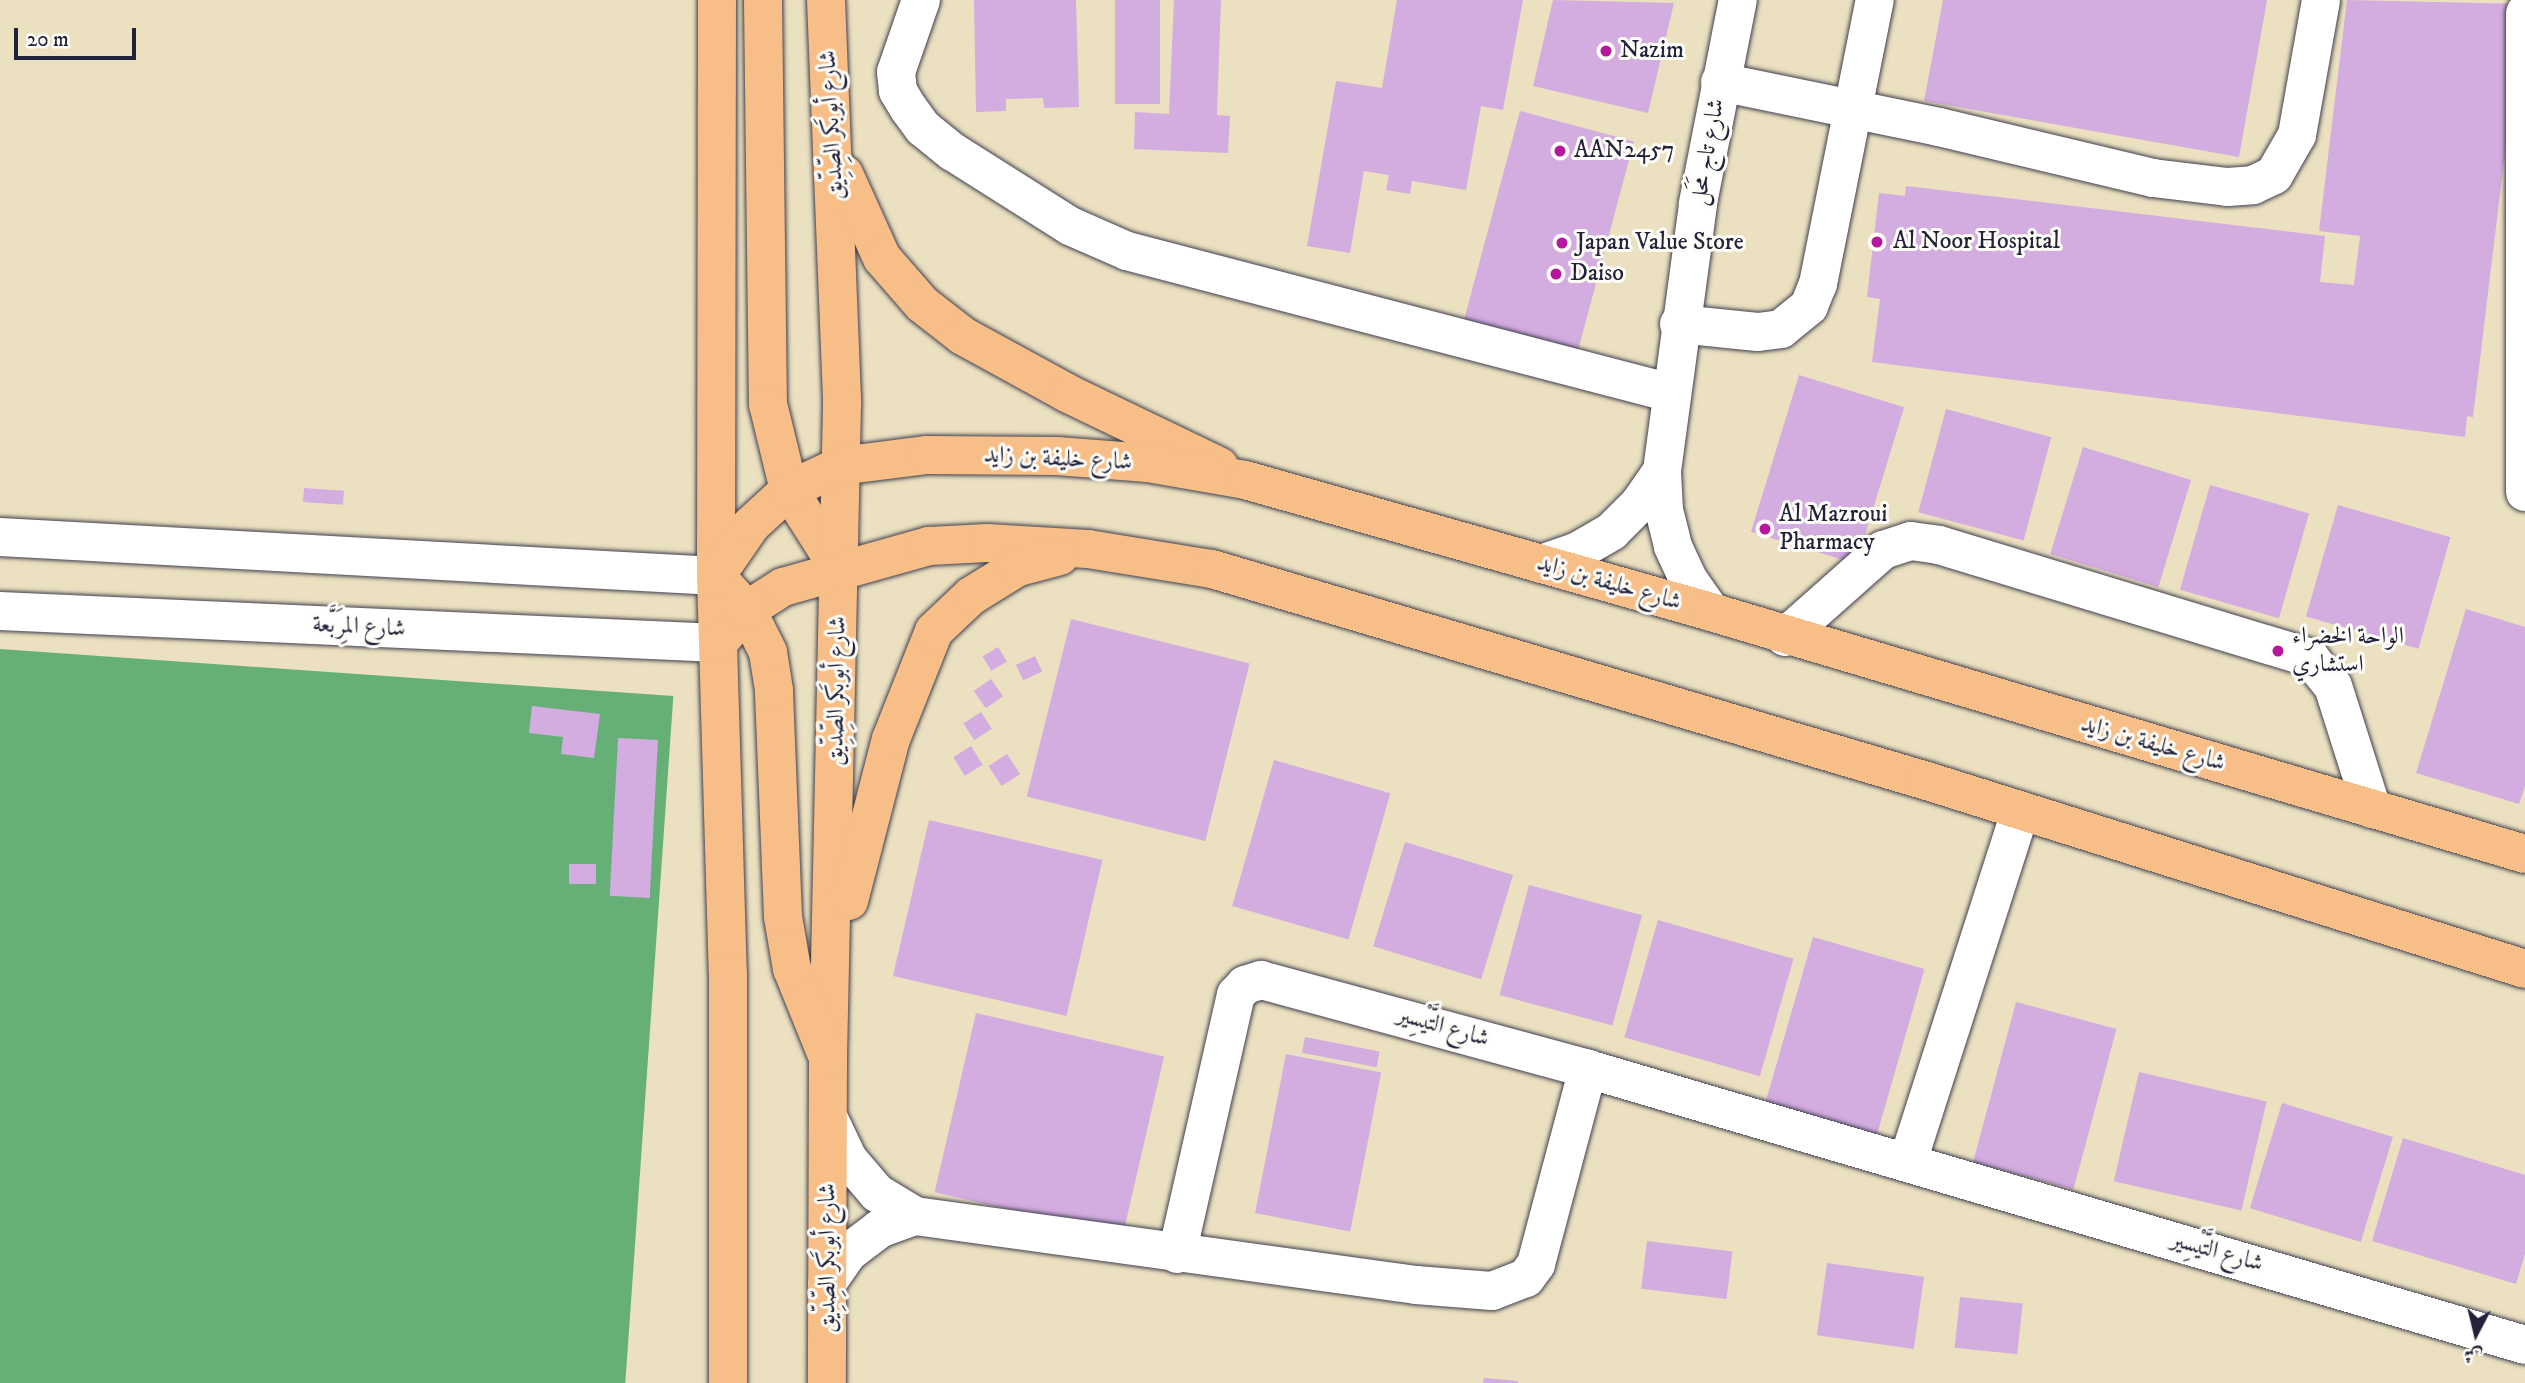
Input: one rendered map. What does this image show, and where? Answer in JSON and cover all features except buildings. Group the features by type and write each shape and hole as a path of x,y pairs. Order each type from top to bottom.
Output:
{"main road":[{"path":"717,0 716,576 728,973 728,1383"},
{"path":"763,0 768,404 789,490 839,569"},
{"name":"شارع أبوبَكر الصِّدِّيق","path":"826,0 835,151 840,466 832,971 828,1058 827,1383"},
{"path":"835,151 882,258 922,304 964,336 1044,380 1175,441 1245,480"},
{"name":"شارع خليفة بن زايد","path":"716,576 751,525 789,490 840,466 927,455 1057,456 1148,463 1245,480 1711,612 2525,854"},
{"path":"718,643 747,610 783,587 839,569 929,546 987,543 1087,549 1212,569 2020,812 2525,969"},
{"path":"832,971 891,739 934,631 971,596 1018,567 1087,549"},
{"path":"716,576 747,610 768,652 774,690 783,917 792,969 828,1058"}],"street":[{"path":"921,0 896,72 898,92 909,109 923,128 953,152 1070,226 1127,251 1671,393"},
{"name":"شارع تاج مَحَل","path":"1711,612 1673,547 1664,510 1662,471 1679,324 1720,82 1738,0"},
{"path":"1679,324 1758,332 1781,329 1809,306 1818,284 1875,0"},
{"path":"1720,82 2153,178 2227,187 2253,185 2274,175 2297,135 2321,0"},
{"path":"2525,13 2525,492"},
{"name":"شارع تاج مَحَل","path":"1541,564 1578,551 1612,531 1639,504 1662,471"},
{"path":"0,537 716,576"},
{"path":"1785,636 1883,550 1911,541 1939,545 2310,658 2333,686 2372,809"},
{"name":"شارع المِرَبَّعة","path":"0,611 718,643"},
{"path":"1908,1161 2020,812"},
{"name":"شارع التَّيْسِير","path":"1177,1254 1236,995 1245,985 1277,981 1908,1161 2525,1345"},
{"path":"829,1119 848,1159 877,1192 915,1216 1416,1286 1492,1291 1509,1287 1526,1278 1536,1264 1588,1069"},
{"path":"827,1283 849,1252 879,1229 915,1216"}],"green space":[{"path":"0,649 673,696 625,1383 0,1383"}],"place":[{"name":"Nazim","path":"1606,51"},
{"name":"AAN2457","path":"1560,151"},
{"name":"Al Noor Hospital","path":"1877,242"},
{"name":"Japan Value Store","path":"1562,243"},
{"name":"Daiso","path":"1556,274"},
{"name":"Al Mazroui Pharmacy","path":"1765,529"},
{"name":"الواحة الخضراء استشاري","path":"2278,651"}]}
